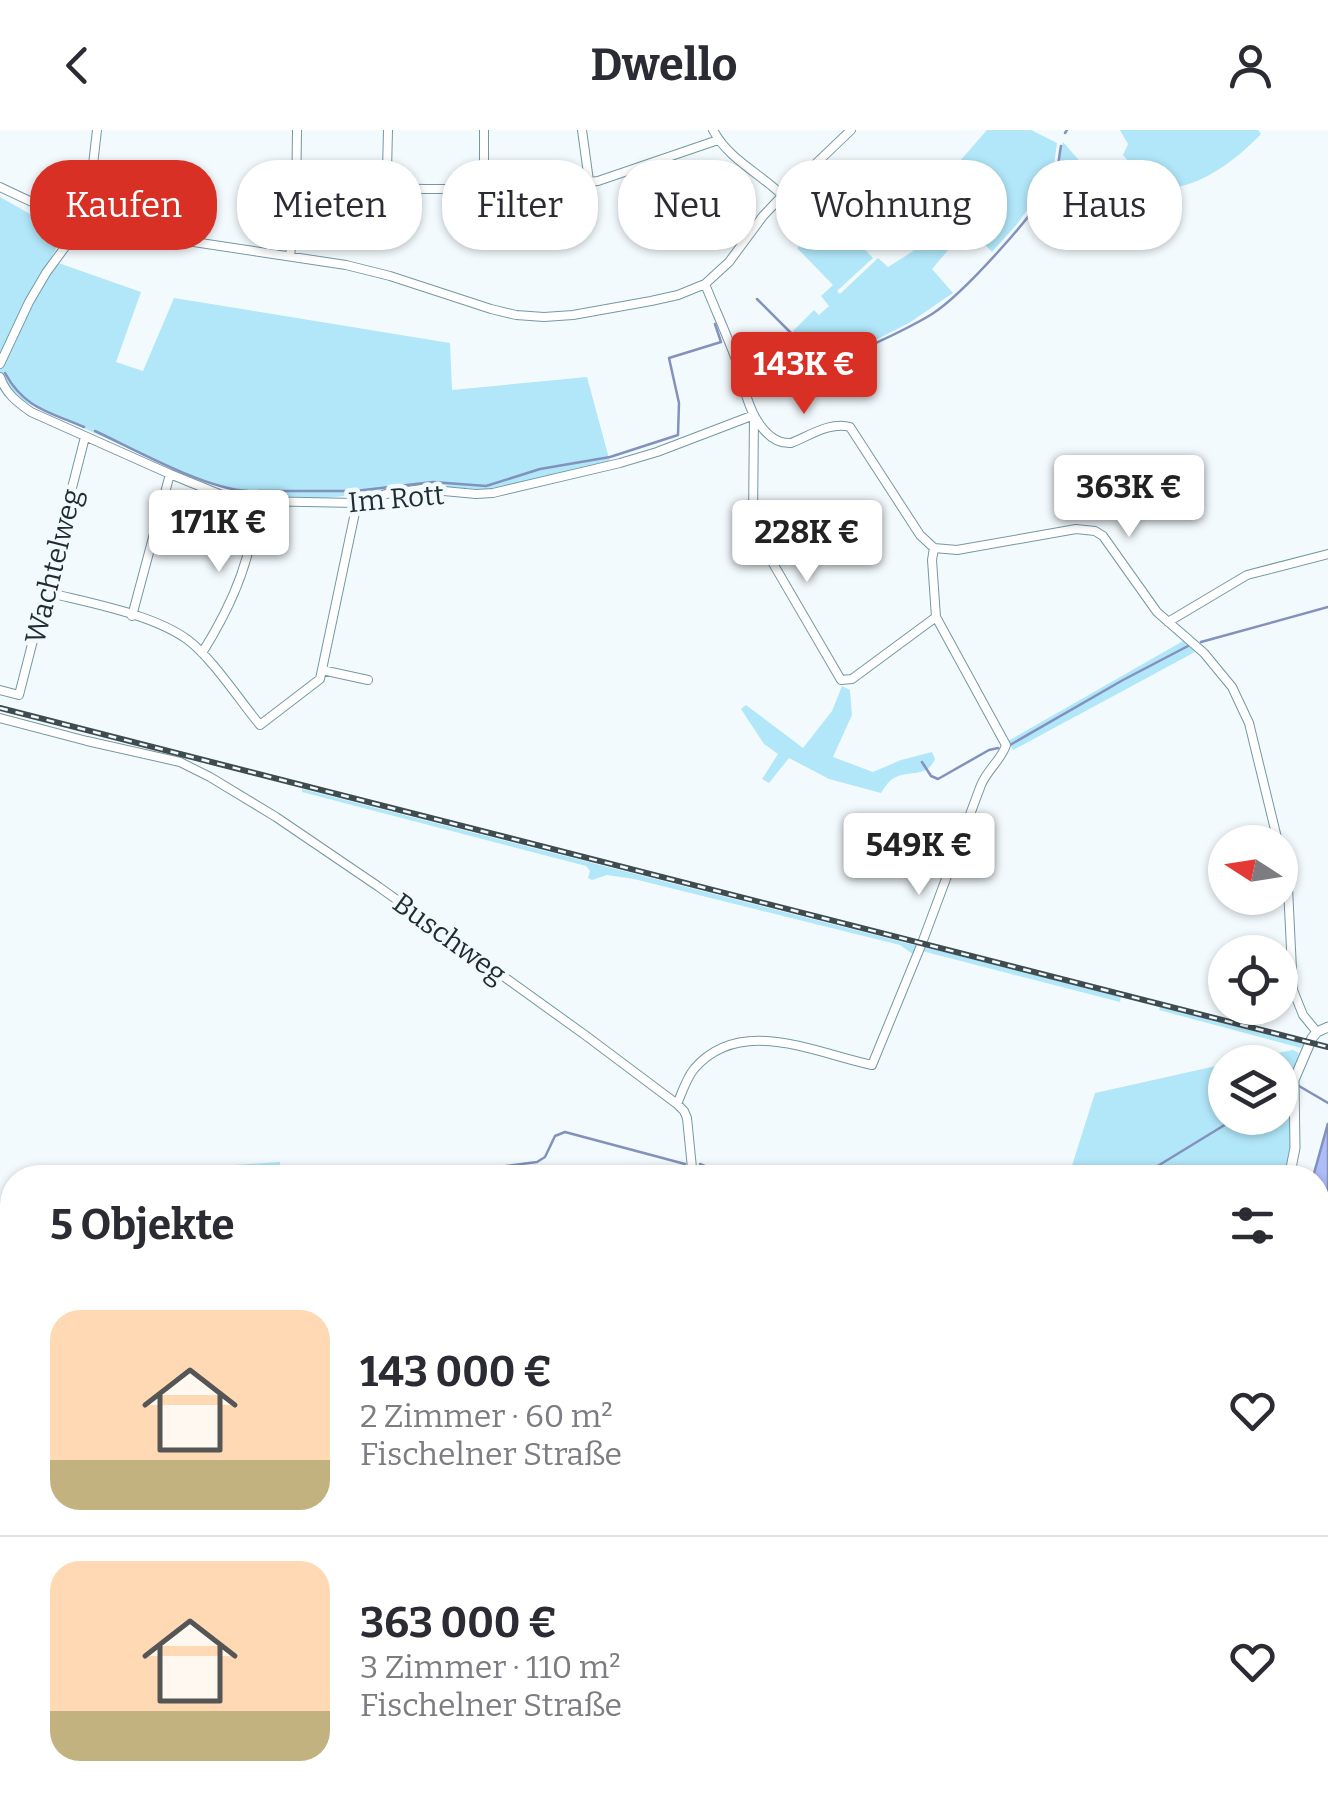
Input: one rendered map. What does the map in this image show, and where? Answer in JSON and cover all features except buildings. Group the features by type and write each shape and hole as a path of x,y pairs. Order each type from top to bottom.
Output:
{"street":[{"path":"94,160 97,130"},
{"path":"290,256 296,206 297,130"},
{"path":"388,130 390,185 442,189"},
{"path":"484,130 484,160"},
{"path":"582,130 587,160"},
{"path":"713,130 733,156 776,190"},
{"path":"820,160 851,130"},
{"path":"598,179 718,140"},
{"path":"0,187 30,201"},
{"path":"217,245 346,265 516,316 573,315 651,302 705,284 776,203"},
{"path":"0,364 37,288 63,250"},
{"path":"705,284 754,415 753,521 760,542 841,680 852,678 936,616"},
{"name":"Im Rott","path":"0,377 15,401 31,412 229,498 254,501 357,503 422,489 493,493 620,464 754,415"},
{"path":"754,415 777,442 784,443 835,425 850,427 920,536 934,548 957,550 1076,530 1095,531 1104,536 1148,600 1220,670 1242,704 1274,825"},
{"name":"Wachtelweg","path":"0,690 19,695 86,437"},
{"path":"132,616 170,474"},
{"path":"202,654 224,616 242,568 252,536 254,501"},
{"path":"46,592 174,632 202,654 260,725 320,679 357,503"},
{"path":"692,1165 686,1118 677,1104 693,1070 713,1054 742,1041 770,1040 872,1065 980,785 1004,752 1006,745 936,616 934,548"},
{"path":"1168,622 1247,575 1328,554"},
{"path":"322,670 368,680"},
{"name":"Buschweg","path":"0,718 193,768 276,816 379,887 677,1104"},
{"path":"1289,915 1292,990 1303,1015 1317,1032"},
{"path":"1292,1165 1294,1084 1310,1042 1317,1032 1328,1027"}],"shaded area":[{"path":"987,130 1031,130 1057,143 1055,160 1027,160 1027,210 1007,235 1007,160 961,160"},
{"path":"1120,130 1258,130 1261,134 1214,172 1182,186 1182,160 1127,160 1123,155 1128,144"},
{"path":"1063,142 1079,160 1058,160"},
{"path":"0,197 30,214 30,250 55,250 50,260 141,292 116,362 143,371 174,298 450,343 452,390 587,377 610,462 492,490 421,485 325,498 248,495 204,482 21,400 0,383"},
{"path":"799,250 865,250 873,258 837,291 840,294 878,258 888,267 915,250 948,250 932,269 953,293 849,358 820,369 793,331 814,310 819,315 829,306 821,296 833,285"},
{"path":"1183,641 1195,652 1013,750 1008,741"},
{"path":"842,686 850,690 852,715 833,757 873,772 932,752 935,759 931,765 921,772 897,777 881,793 829,779 789,758 769,783 762,779 778,754 764,744 741,709 746,705 803,748 832,711"},
{"path":"302,789 918,946 914,955 900,945 634,879 607,875 592,880 586,866"},
{"path":"924,947 1121,997 1120,1002 922,951"},
{"path":"1160,1007 1208,1019 1208,1023 1159,1010"},
{"path":"1215,1025 1230,1025 1304,1044 1301,1048"},
{"path":"1208,1068 1208,1135 1292,1135 1289,1165 1072,1165 1095,1093"},
{"path":"280,1162 280,1165 234,1165"}],"water":[{"path":"1328,1123 1328,1165 1316,1165"}],"waterway":[{"path":"757,299 791,333 820,371 853,359 856,353 932,314 980,271 1047,191 1061,146"},
{"path":"259,491 355,491 433,482 486,486 540,469 610,457 678,435 679,403 669,358 721,342 715,324"},
{"path":"5,373 29,402 84,427"},
{"path":"95,431 192,476 248,491"},
{"path":"1201,642 1328,607"},
{"path":"1010,745 1188,646"},
{"path":"922,762 931,776 938,779 998,748"},
{"path":"1299,1086 1328,1103"},
{"path":"514,1165 545,1157 555,1136 565,1132 685,1164"},
{"path":"1159,1165 1208,1135"}],"railway":[{"path":"0,708 1328,1047"}]}
